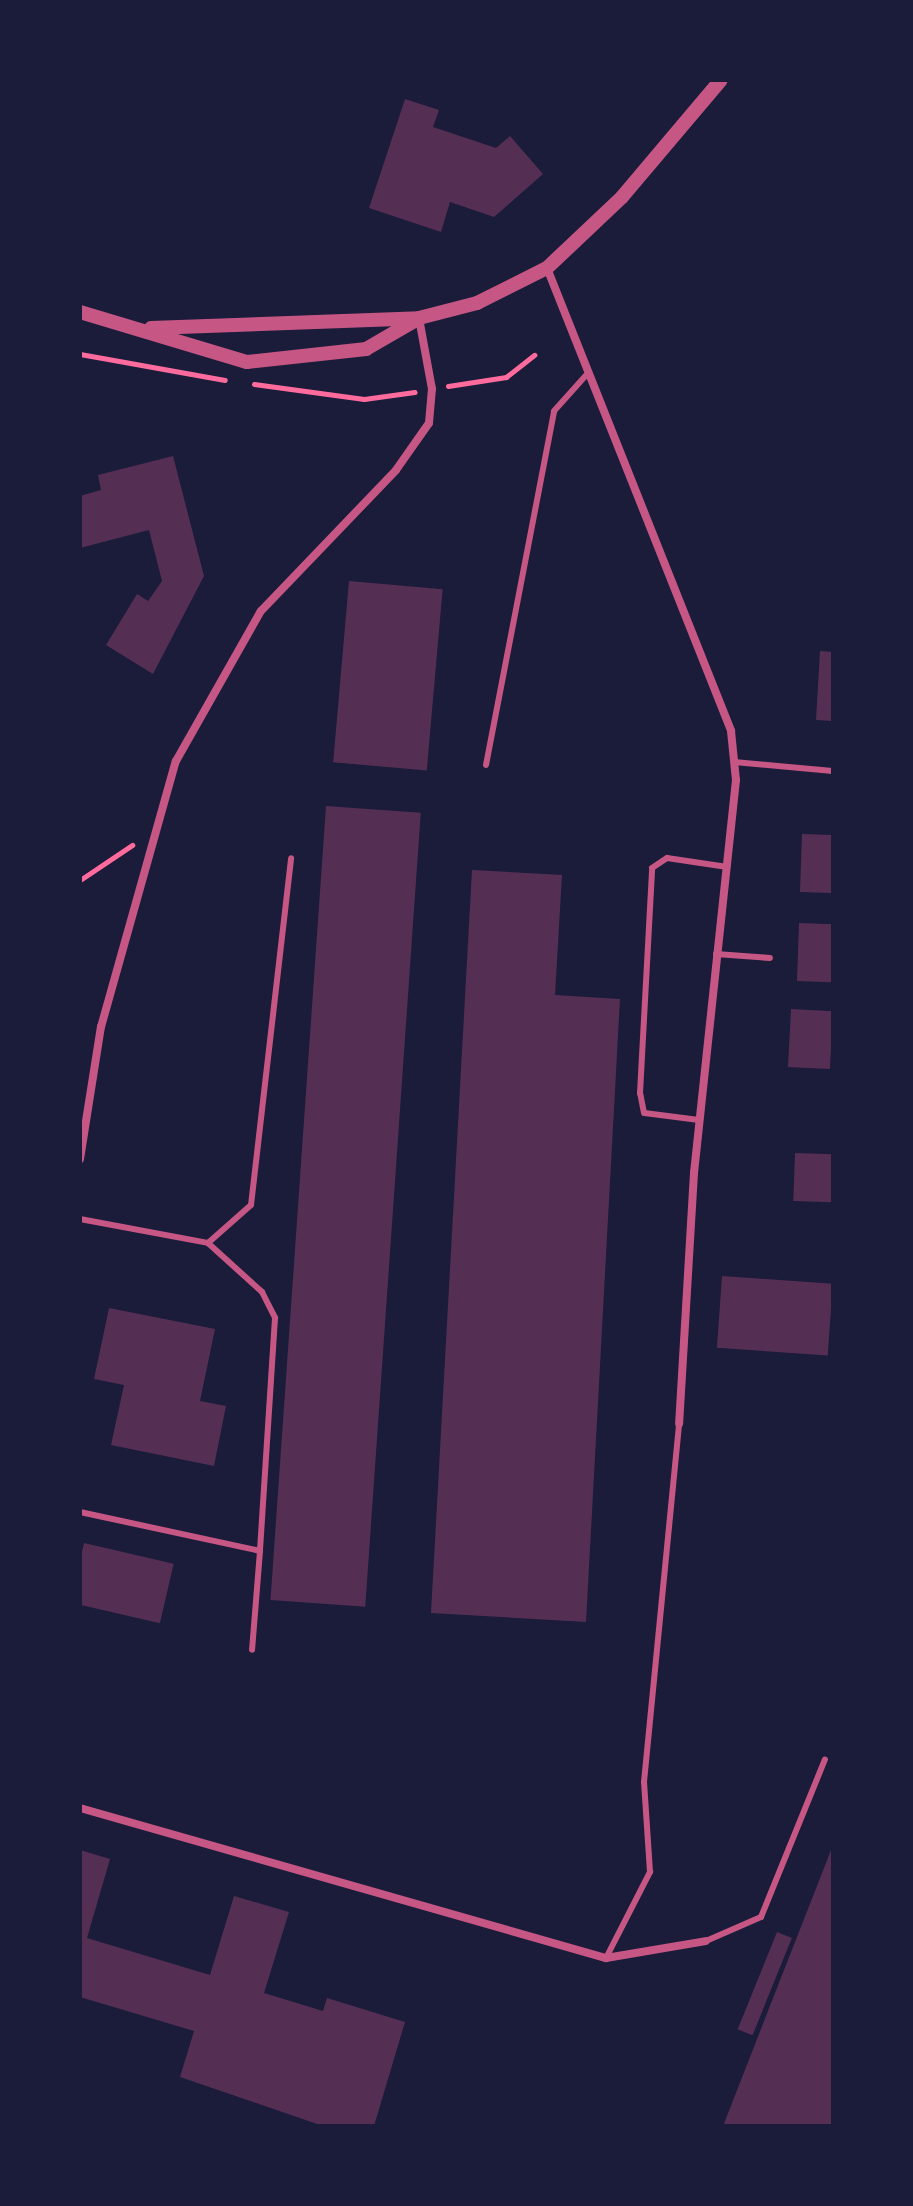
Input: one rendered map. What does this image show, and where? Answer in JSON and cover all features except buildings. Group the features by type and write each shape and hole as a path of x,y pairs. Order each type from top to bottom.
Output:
{"street":[{"path":"80,312 151,328 419,318 477,303 547,268 622,197 721,80"},
{"path":"547,268 690,618 731,731 734,762 727,867 699,1120 679,1424"},
{"path":"151,328 186,347 247,362 366,349 419,318"},
{"path":"80,1159 101,1027 176,761 226,665 261,611 413,447 429,423 432,389 419,318"},
{"path":"80,1808 606,1958 706,1941"}],"lane":[{"path":"486,765 554,411 589,372"},
{"path":"734,762 833,771"},
{"path":"208,1243 251,1205 291,858"},
{"path":"699,1120 644,1113 640,1093 652,868 667,858 727,867"},
{"path":"716,954 770,958"},
{"path":"80,1219 208,1243 262,1292 275,1318 252,1650"},
{"path":"606,1958 650,1872 644,1782 679,1424"},
{"path":"80,1512 260,1551"},
{"path":"706,1941 761,1917 825,1759"}],"path":[{"path":"80,354 364,399 506,377 534,355"},
{"path":"80,880 159,828"}]}
